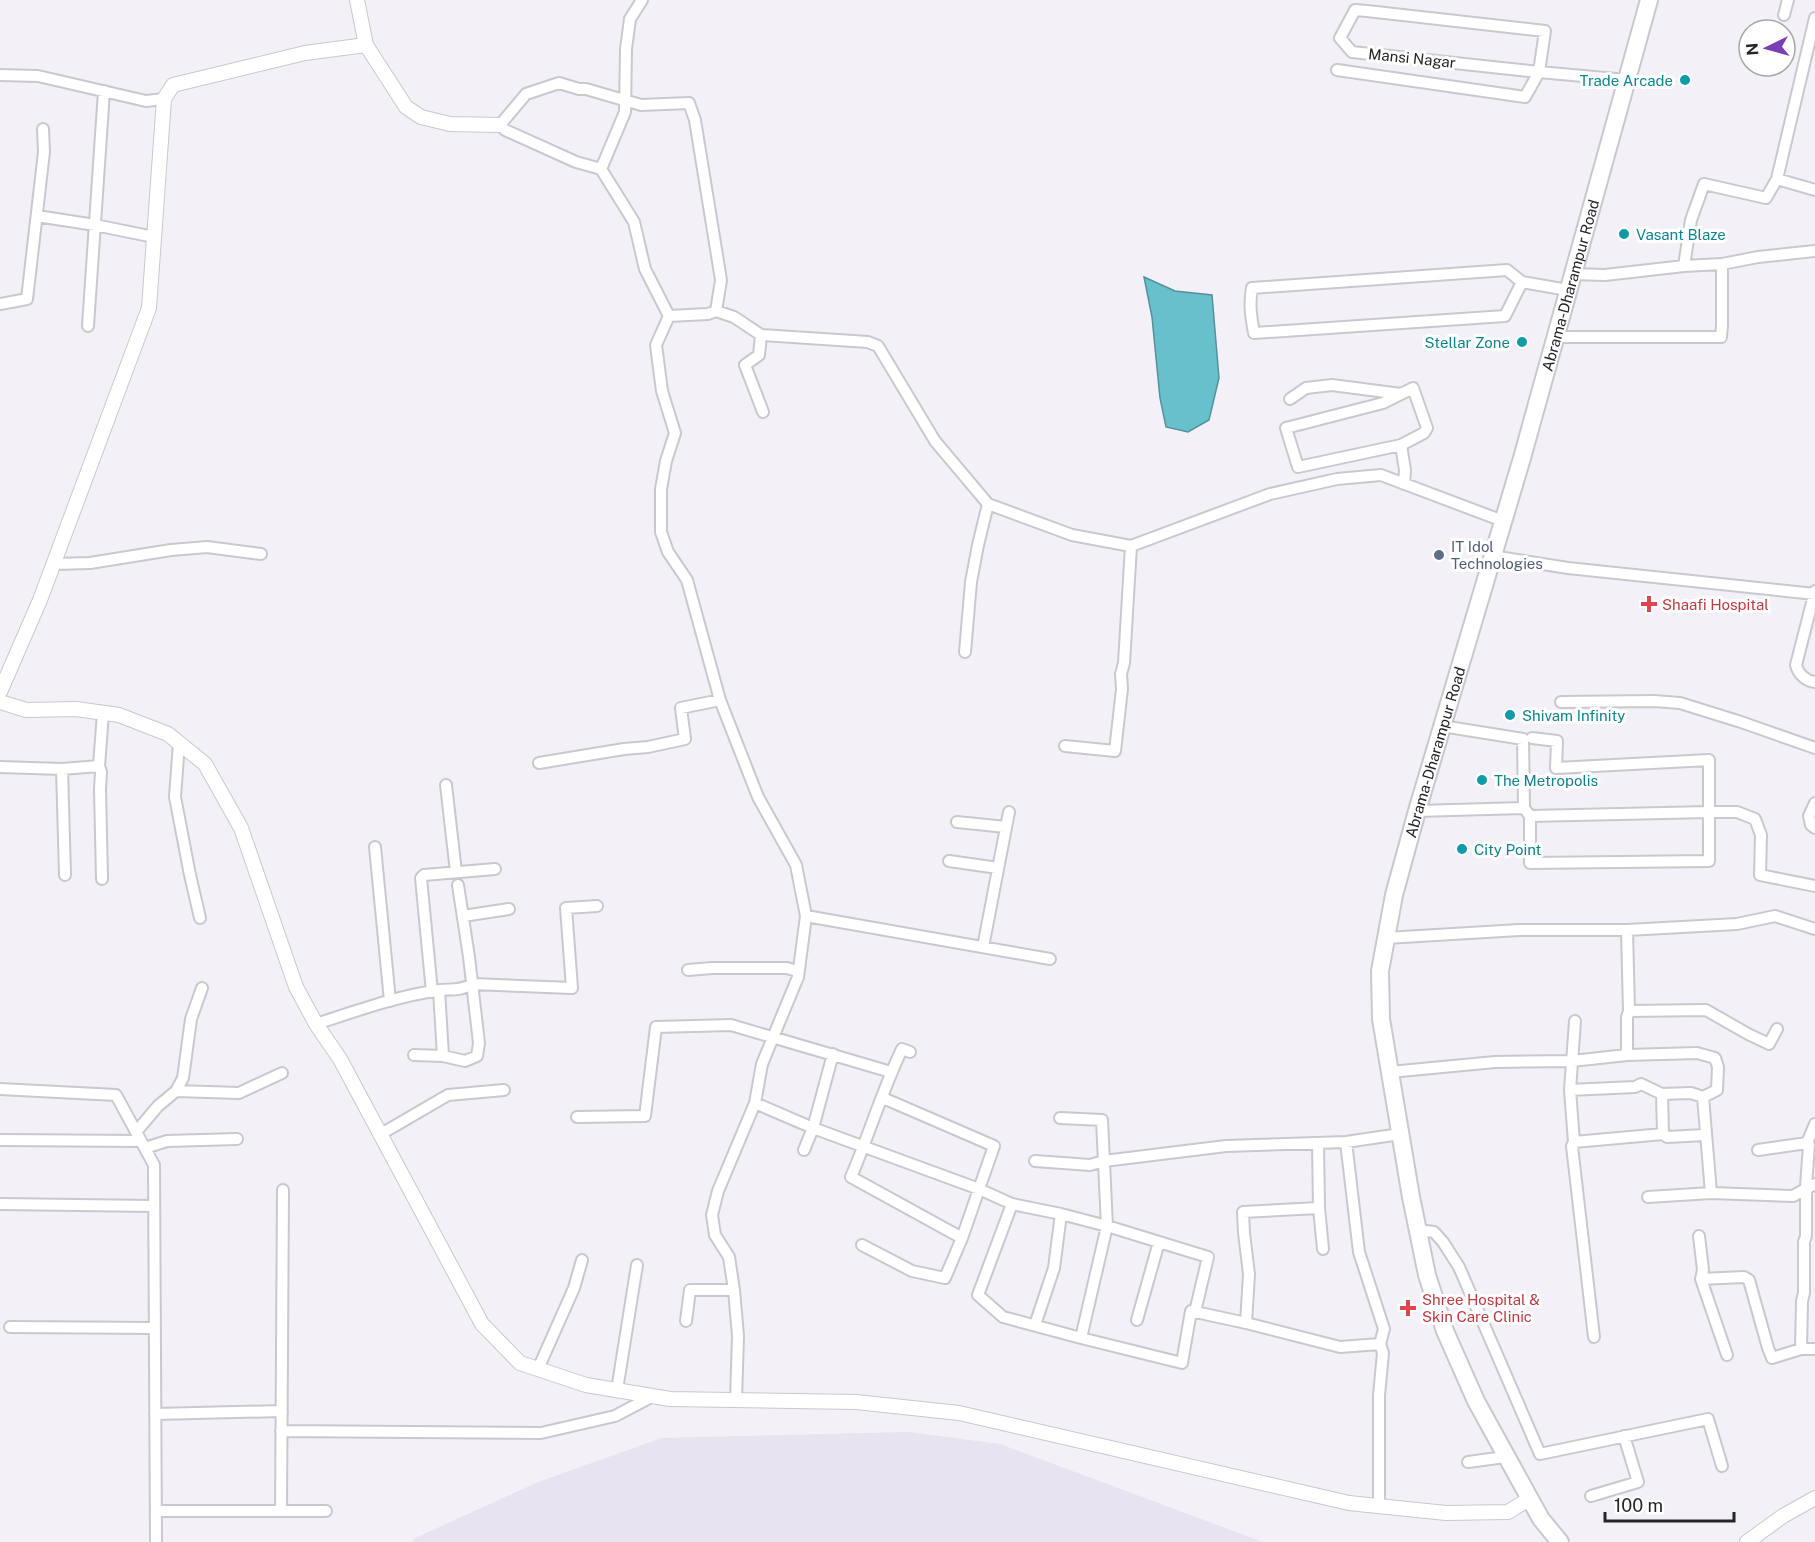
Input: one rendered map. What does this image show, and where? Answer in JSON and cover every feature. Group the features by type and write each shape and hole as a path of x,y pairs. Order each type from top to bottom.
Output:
{"main road":[{"name":"Abrama-Dharampur Road","path":"1529,1499 1476,1401 1445,1331 1427,1275 1381,1018 1380,971 1394,895 1417,811 1503,521 1649,0"},
{"path":"1529,1499 1540,1519 1560,1542"},
{"path":"1529,1499 1570,1542"}],"street":[{"path":"357,0 366,45 406,107 421,117 450,124 500,125 505,130 576,162 601,169 634,222 645,268 669,316"},
{"path":"601,169 626,112 626,49 630,19 642,0"},
{"path":"1784,15 1788,0"},
{"name":"Mansi Nagar","path":"1337,70 1525,96 1539,72 1545,31 1355,10 1340,38 1352,52 1539,72 1627,80"},
{"path":"1684,266 1691,220 1704,184 1766,198 1777,179 1815,18"},
{"path":"0,692 54,564 149,308 164,99 173,85 305,53 366,45"},
{"path":"0,75 38,76 146,101 164,99"},
{"path":"500,125 526,94 559,83 641,105 689,103 695,120 721,280 716,311"},
{"path":"88,326 104,91"},
{"path":"0,304 27,300 44,152 43,129"},
{"path":"1777,179 1815,190"},
{"path":"37,216 154,237"},
{"path":"1522,282 1505,316 1254,333 1252,322 1251,288 1507,270 1522,282 1570,282 1605,275 1722,264 1758,257 1815,251"},
{"path":"1555,337 1721,337 1722,264"},
{"path":"669,316 708,314 716,311 734,317 761,335 868,342 878,346 935,441 988,504 1072,535 1131,546 1270,494 1336,479 1381,475 1503,521"},
{"path":"669,316 656,345 662,391 675,433 666,461 661,489 661,532 668,552 687,580 720,700 758,797 796,865 806,916 798,977 762,1064 755,1103 718,1191 712,1215 715,1235 729,1257 734,1290 738,1336 736,1400"},
{"path":"761,335 759,355 745,365 763,412"},
{"path":"1290,399 1306,388 1332,385 1401,394"},
{"path":"1413,388 1427,428 1424,433 1401,445 1298,466 1286,428 1383,403 1413,388"},
{"path":"1401,445 1405,470 1404,484"},
{"path":"964,652 971,582 988,504"},
{"path":"1065,746 1115,751 1122,689 1121,674 1124,663 1131,546"},
{"path":"54,564 90,563 171,550 207,547 261,554"},
{"path":"1492,556 1580,569 1815,593 1796,665 1797,670 1808,681 1815,682"},
{"path":"539,763 648,747 685,739 681,708 720,700"},
{"path":"0,702 26,710 76,709 119,715 168,734 206,764 241,828 296,987 316,1024 340,1059 482,1324 520,1363 586,1385 670,1399 856,1402 959,1413 1349,1503 1446,1513 1508,1512 1529,1499"},
{"path":"1561,702 1680,703 1815,748"},
{"path":"102,879 101,772 99,766 103,713"},
{"path":"1442,726 1523,740 1530,863 1709,861 1709,760 1556,768 1557,741 1532,738"},
{"path":"179,743 175,797 200,918"},
{"path":"0,767 62,769 99,766"},
{"path":"62,769 65,875"},
{"path":"446,785 456,872"},
{"path":"1815,802 1809,816 1811,825 1815,828"},
{"path":"1417,811 1737,812 1755,819 1761,835 1760,875 1815,886"},
{"path":"983,947 1009,812"},
{"path":"957,822 1006,827"},
{"path":"375,847 390,1001"},
{"path":"949,861 998,868"},
{"path":"442,1056 421,878 424,875 495,869"},
{"path":"414,1055 442,1056 465,1061 477,1056 479,1043 458,885"},
{"path":"316,1024 390,1001 435,991 466,988 472,984 572,988 566,908 597,906"},
{"path":"463,916 509,909"},
{"path":"806,916 1050,959"},
{"path":"1386,938 1519,930 1627,930 1737,924 1775,916 1815,929"},
{"path":"1627,930 1628,1055"},
{"path":"688,970 787,968 797,971"},
{"path":"140,1140 158,1106 176,1091 183,1078 191,1019 202,988"},
{"path":"1629,1011 1706,1010 1748,1035 1769,1044 1777,1029"},
{"path":"1575,1020 1570,1090 1574,1142 1572,1146 1594,1337"},
{"path":"577,1117 645,1116 656,1027 730,1026 891,1072"},
{"path":"910,1052 902,1049 891,1072 851,1177 962,1239"},
{"path":"1390,1072 1495,1062 1572,1061 1628,1055 1697,1053 1715,1058 1718,1067 1717,1090 1702,1097 1691,1093 1662,1094 1641,1084 1635,1087 1570,1090"},
{"path":"804,1150 813,1128 833,1054"},
{"path":"176,1091 239,1094 282,1072"},
{"path":"0,1089 116,1095 154,1165 156,1542"},
{"path":"381,1134 448,1095 504,1090"},
{"path":"1662,1094 1663,1134"},
{"path":"1702,1097 1711,1193"},
{"path":"862,1245 912,1271 945,1278 962,1239 994,1146 883,1098"},
{"path":"755,1103 813,1128 979,1189 1012,1204 1107,1226 1208,1257 1195,1312"},
{"path":"1060,1118 1102,1120 1107,1226 1081,1338"},
{"path":"1801,1349 1802,1301 1810,1293 1804,1242 1810,1236 1809,1145 1807,1143 1815,1124"},
{"path":"1035,1161 1090,1165 1104,1161 1226,1146 1346,1142 1400,1134"},
{"path":"1574,1142 1663,1134 1668,1137 1705,1135"},
{"path":"0,1140 237,1139"},
{"path":"1346,1142 1359,1252 1384,1329 1380,1344 1383,1353 1379,1395 1380,1506"},
{"path":"1318,1143 1319,1208 1323,1249"},
{"path":"1758,1150 1807,1143"},
{"path":"1648,1197 1711,1193 1793,1196 1810,1187"},
{"path":"281,1511 283,1190"},
{"path":"0,1204 154,1206"},
{"path":"1012,1204 978,1295 1003,1317 1182,1363 1191,1311 1340,1347 1380,1344"},
{"path":"1246,1323 1250,1274 1243,1212 1319,1208"},
{"path":"1035,1324 1054,1268 1061,1214"},
{"path":"1418,1230 1434,1232 1459,1267 1540,1454 1708,1419 1722,1466"},
{"path":"1699,1236 1703,1270 1701,1280 1727,1355"},
{"path":"1137,1320 1160,1242"},
{"path":"538,1369 574,1288 582,1260"},
{"path":"617,1390 638,1265"},
{"path":"1701,1280 1744,1277 1749,1280 1772,1358 1801,1349 1815,1349"},
{"path":"686,1321 690,1290 734,1290"},
{"path":"10,1327 155,1328"},
{"path":"282,1431 541,1433 615,1416 653,1396"},
{"path":"155,1414 282,1411"},
{"path":"1591,1496 1638,1482 1624,1436"},
{"path":"1468,1462 1505,1457"},
{"path":"1749,1542 1783,1516 1815,1498"},
{"path":"156,1511 326,1511"}],"shaded area":[{"path":"909,1432 1000,1444 1263,1542 414,1542 413,1539 538,1482 662,1438"}],"water":[{"path":"1144,277 1175,291 1212,295 1219,378 1209,420 1188,432 1166,427 1160,398 1152,317"}],"place":[{"name":"Trade Arcade","path":"1685,80"},
{"name":"Vasant Blaze","path":"1624,234"},
{"name":"Stellar Zone","path":"1522,342"},
{"name":"IT Idol Technologies","path":"1439,555"},
{"name":"Shaafi Hospital","path":"1649,604"},
{"name":"Shivam Infinity","path":"1510,715"},
{"name":"The Metropolis","path":"1482,780"},
{"name":"City Point","path":"1462,849"},
{"name":"Shree Hospital & Skin Care Clinic","path":"1408,1308"}]}
